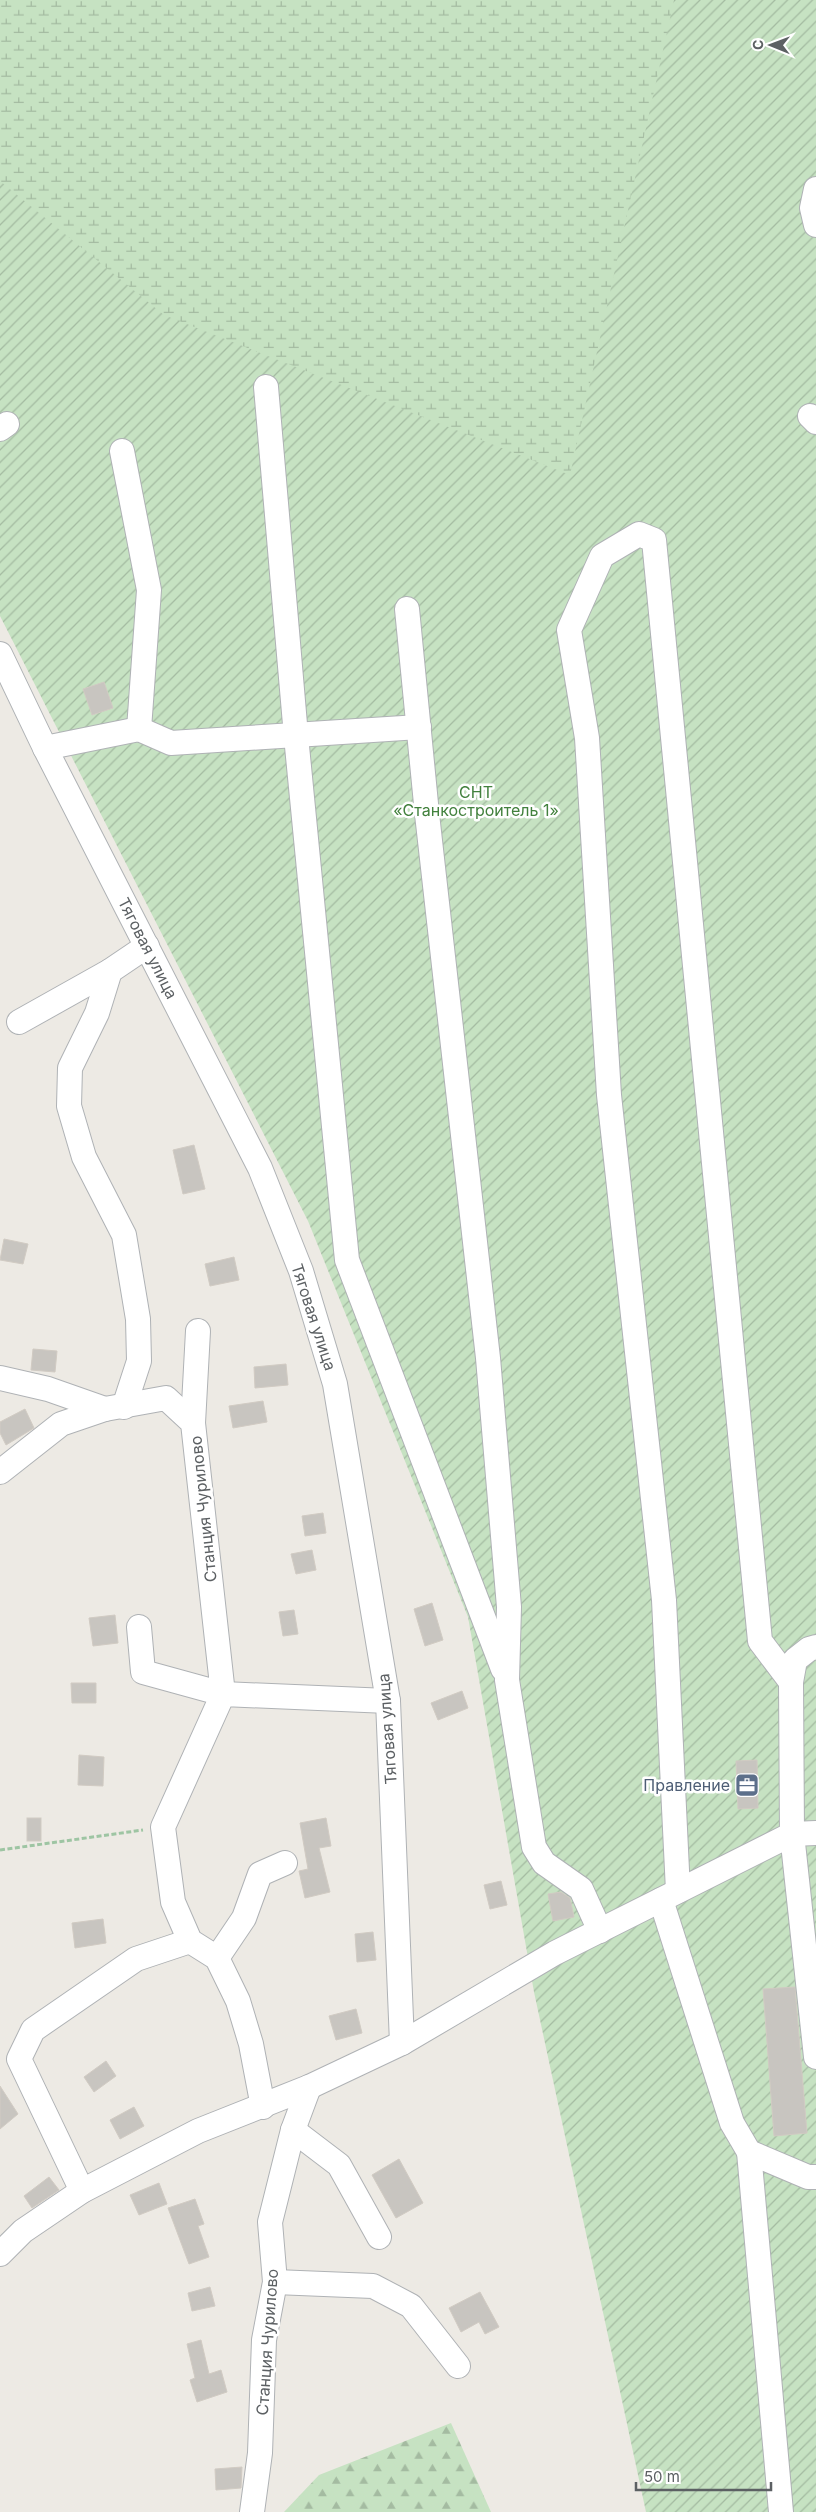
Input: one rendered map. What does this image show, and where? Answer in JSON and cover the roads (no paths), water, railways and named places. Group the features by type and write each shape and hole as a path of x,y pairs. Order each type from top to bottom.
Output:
{"street":[{"path":"816,189 812,208 816,225"},
{"path":"266,386 296,736 347,1260 507,1680"},
{"path":"122,451 149,590 139,729"},
{"path":"781,2512 749,2152 732,2123 670,1895 664,1600 609,1095 587,738 570,630 602,556 639,534 654,540 760,1641 791,1682"},
{"path":"407,609 488,1358 509,1607 507,1680 534,1848 544,1863 581,1889 600,1931"},
{"name":"Тяговая улица","path":"0,654 45,748 260,1168 301,1271 336,1384 388,1701 402,2043"},
{"path":"45,748 139,729 171,743 419,727"},
{"path":"20,1022 110,971 148,946"},
{"path":"0,1378 48,1389 114,1408 139,1361 138,1319 124,1235 84,1157 69,1106 70,1068 97,1013 110,971"},
{"path":"193,1423 198,1331"},
{"name":"Станция Чурилово","path":"0,1472 61,1424 114,1408 166,1398 193,1423 223,1694"},
{"path":"139,1627 144,1672 223,1694 388,1701"},
{"path":"816,1647 808,1649 794,1660 791,1682 792,1834 814,2012 816,2057"},
{"path":"223,1694 163,1827 173,1902 190,1941 217,1958 238,2001 251,2044 262,2107"},
{"path":"0,2254 23,2231 82,2191 198,2131 309,2087 402,2043 555,1953 792,1834 816,1833"},
{"path":"217,1958 244,1918 260,1874 285,1862"},
{"path":"82,2191 19,2059 33,2030 128,1964 136,1959 190,1941"},
{"name":"Станция Чурилово","path":"252,2512 260,2453 264,2340 275,2282 270,2222 293,2130 309,2087"},
{"path":"293,2130 339,2165 379,2237"},
{"path":"749,2152 808,2178 816,2177"},
{"path":"275,2282 373,2286 412,2306 458,2366"}],"place":[{"name":"Правление","path":"747,1785"}],"park label":[{"name":"СНТ «Станкостроитель 1»","path":"476,801"}]}
